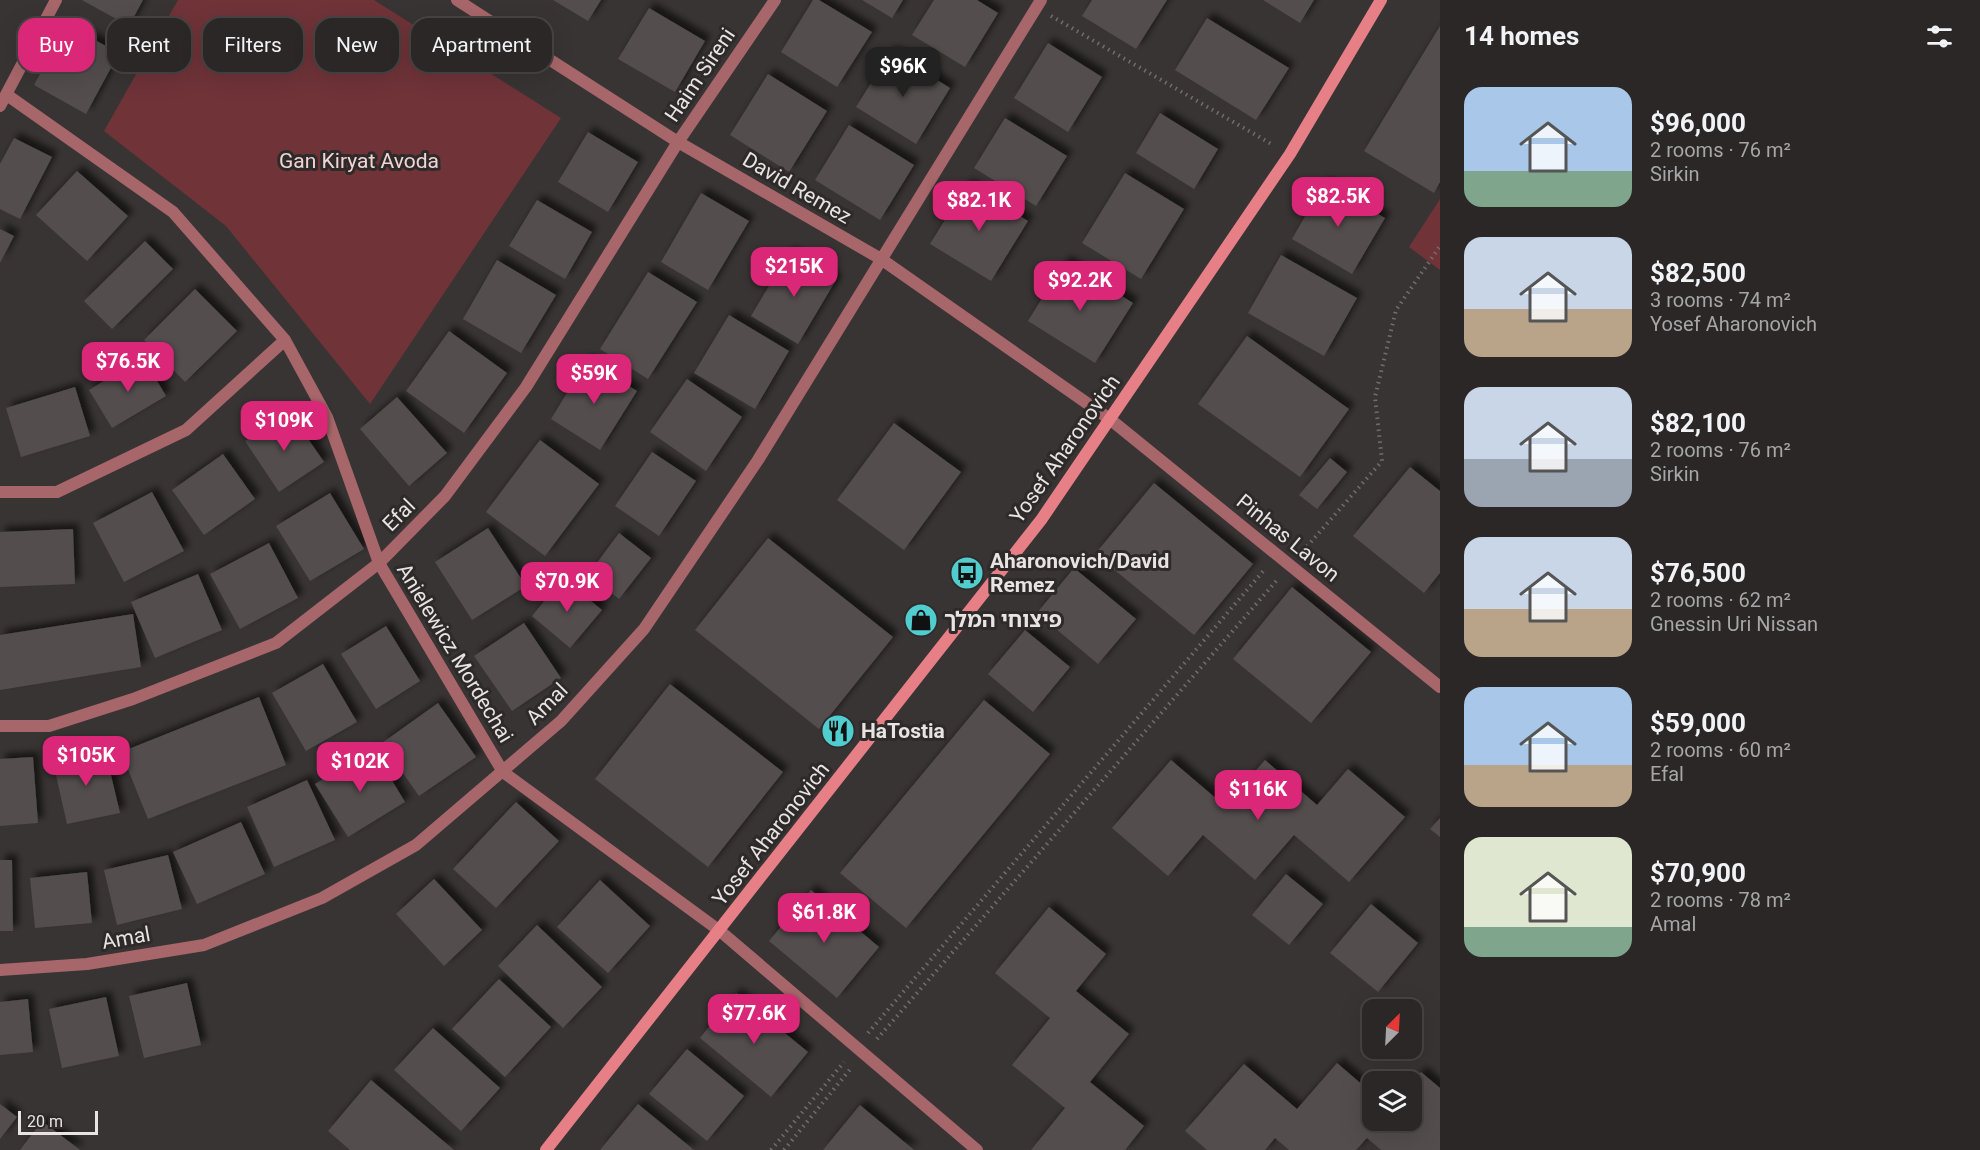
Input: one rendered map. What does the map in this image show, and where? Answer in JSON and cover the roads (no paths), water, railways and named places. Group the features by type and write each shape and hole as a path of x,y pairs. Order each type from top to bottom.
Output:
{"street":[{"path":"0,106 57,0"},
{"name":"David Remez","path":"457,0 678,142 881,259 1111,420"},
{"name":"Haim Sireni","path":"678,142 775,0"},
{"name":"Yosef Aharonovich","path":"546,1150 1041,520 1111,420 1197,287 1290,154 1381,0"},
{"name":"Amal","path":"0,970 87,964 204,945 322,898 416,845 561,721 644,629 758,460 1038,4"},
{"name":"Anielewicz Mordechai","path":"7,95 172,212 285,339 327,417 379,563 503,772 720,931 977,1150"},
{"name":"Efal","path":"0,726 49,726 132,699 276,643 379,563 445,496 526,387 678,142"},
{"path":"0,492 57,492 186,430 285,339"},
{"name":"Pinhas Lavon","path":"1111,420 1440,687"}],"place":[{"name":"Aharonovich/David Remez","path":"967,573"},
{"name":"פיצוחי המלך","path":"921,620"},
{"name":"HaTostia","path":"838,731"}],"park label":[{"name":"Gan Kiryat Avoda","path":"359,161"}]}
